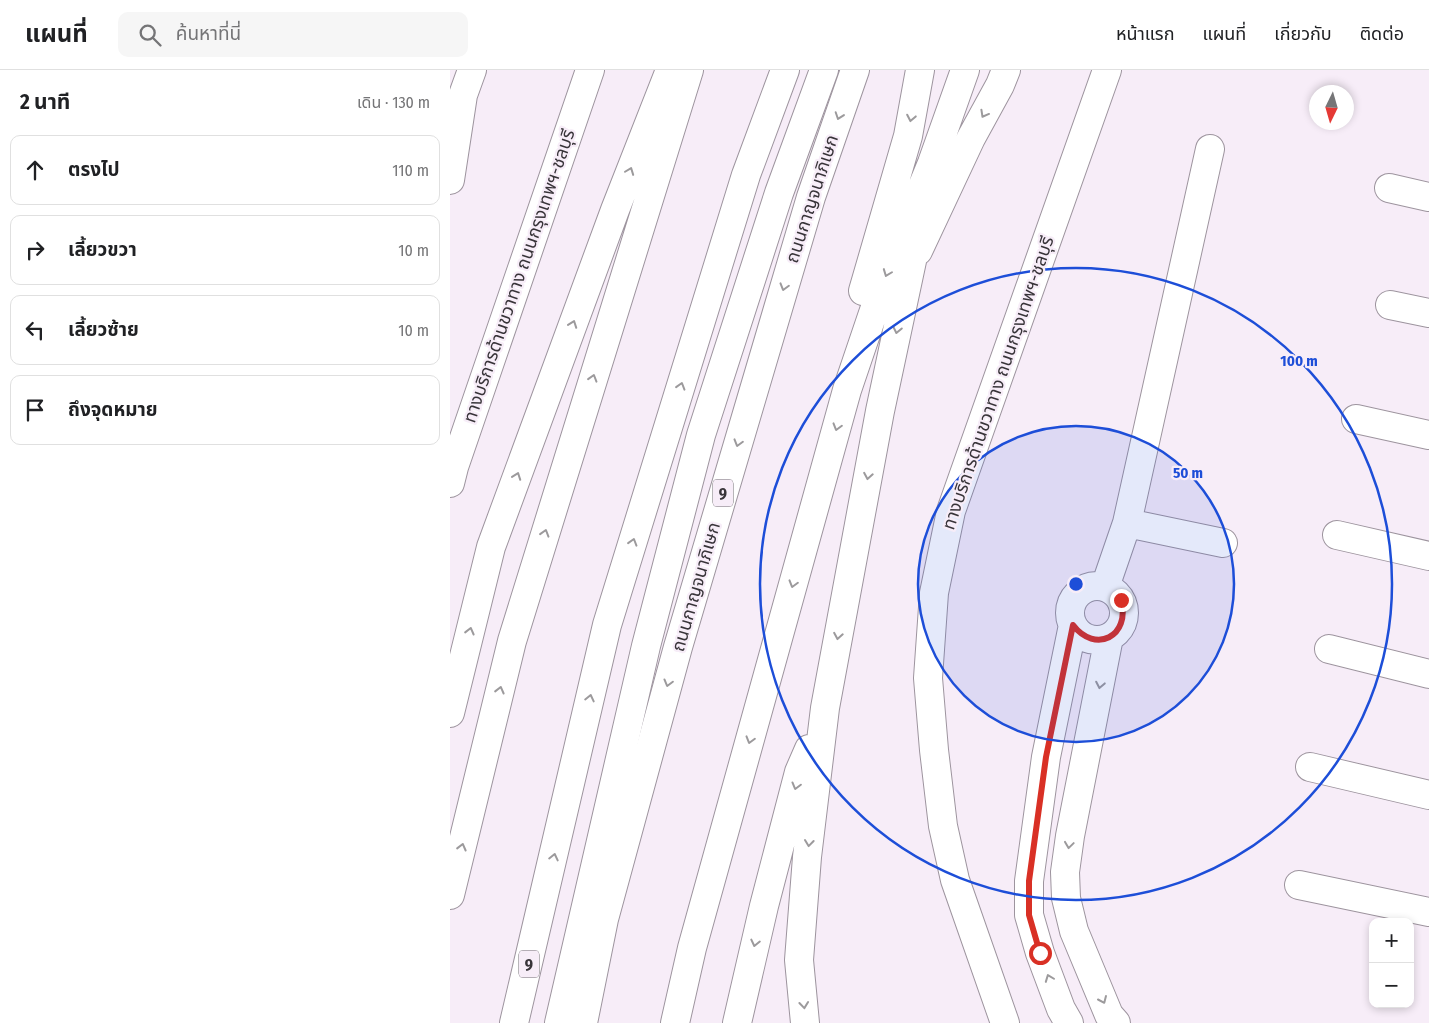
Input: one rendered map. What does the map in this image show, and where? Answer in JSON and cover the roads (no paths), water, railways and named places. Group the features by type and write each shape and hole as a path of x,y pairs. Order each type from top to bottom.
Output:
{"main road":[{"name":"ทางบริการด้านขวาทาง ถนนกรุงเทพฯ-ชลบุรี","path":"451,472 590,70"},
{"path":"450,713 491,547 608,228 670,70"},
{"path":"450,895 512,641 689,70"},
{"name":"9","path":"514,1023 607,625 746,175 785,70"},
{"path":"559,1023 646,646 701,435 779,193 824,70"},
{"name":"ถนนกาญจนาภิเษก","path":"582,1023 604,920 681,637 810,197 855,70"},
{"path":"847,390 849,342 908,136 920,70"},
{"path":"675,1023 692,948 847,390 887,272 932,163 965,70"},
{"path":"910,267 971,138 1000,85 1006,70"},
{"name":"ทางบริการด้านขวาทาง ถนนกรุงเทพฯ-ชลบุรี","path":"1005,1023 955,880 943,826 928,678 934,593 951,510 1107,70"},
{"path":"450,180 463,95 463,79"},
{"path":"1105,587 1127,524 1210,149"},
{"path":"805,1023 799,960 807,856 825,708 880,411 932,163"},
{"path":"1389,188 1429,197"},
{"path":"1390,305 1429,313"},
{"path":"1356,419 1429,435"},
{"path":"1127,524 1223,543"},
{"path":"1337,535 1429,556"},
{"path":"1105,587 1115,592 1121,600 1124,611 1123,621 1118,631 1109,637 1099,640 1089,639 1079,634 1073,625 1070,615 1071,604 1076,595 1084,588 1105,587"},
{"path":"1068,1023 1040,953 1029,915 1029,881 1046,757 1073,625"},
{"path":"1109,637 1070,836 1065,872 1066,898 1074,931 1109,1015 1116,1023"},
{"path":"1329,649 1429,674"},
{"path":"737,1023 764,906 799,772 825,708"},
{"path":"1310,767 1429,795"},
{"path":"1299,884 1429,912"}]}
